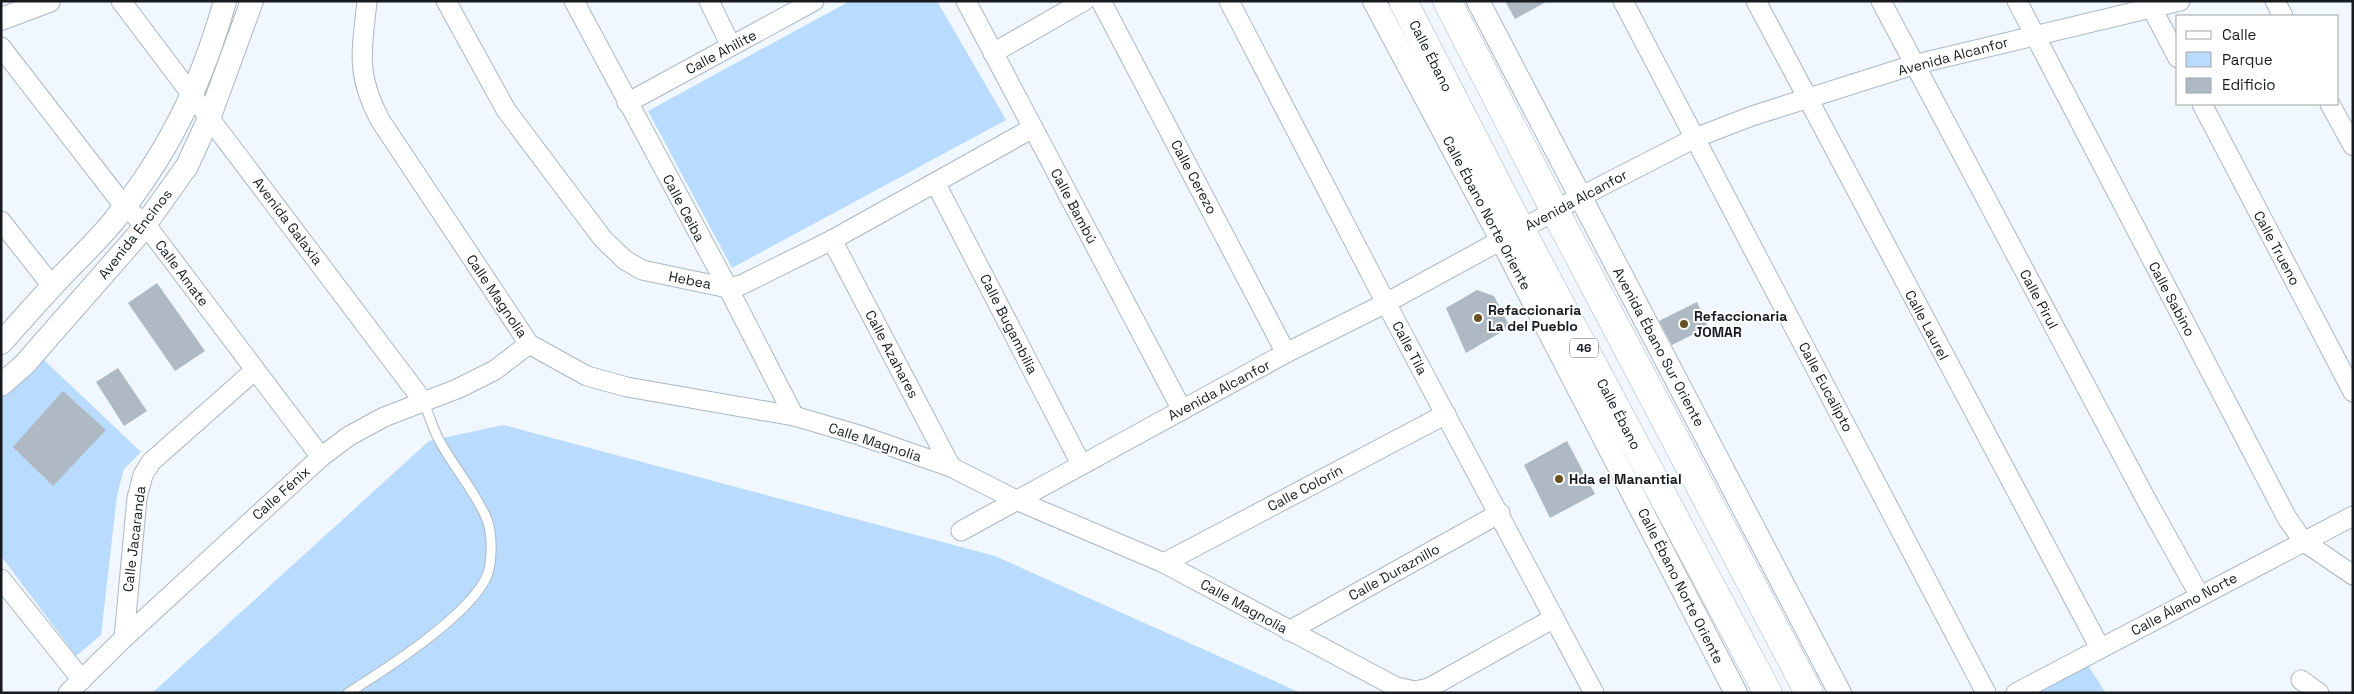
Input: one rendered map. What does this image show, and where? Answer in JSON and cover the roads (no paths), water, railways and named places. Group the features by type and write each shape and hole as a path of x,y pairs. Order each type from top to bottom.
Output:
{"main road":[{"name":"Calle Ébano","path":"1403,1 1511,235 1768,693"},
{"path":"1447,1 1555,211 1809,693"}],"street":[{"path":"1,19 49,1"},
{"name":"Avenida Encinos","path":"1,343 112,223 160,157 179,125 193,94 212,47 225,1"},
{"name":"Avenida Encinos","path":"1,385 24,365 146,225 187,166 210,116 252,1"},
{"name":"Calle Magnolia","path":"367,1 361,61 367,97 380,120 529,344 587,376 627,387 794,416 859,435 951,467 1016,500 1164,562 1383,682 1415,690 1429,688 1554,618"},
{"name":"Hebea","path":"446,1 506,110 604,239 625,260 642,270 728,288 741,285 757,279 832,240 936,184 1033,128"},
{"name":"Calle Ceiba","path":"574,1 728,288 794,416"},
{"path":"708,1 731,46"},
{"name":"Calle Ahilite","path":"627,102 814,1"},
{"name":"Calle Bambú","path":"966,1 1182,410"},
{"path":"993,53 1084,1"},
{"name":"Calle Cerezo","path":"1101,1 1286,353"},
{"name":"Calle Tila","path":"1229,1 1386,303 1500,513 1594,693"},
{"name":"Calle Ébano Norte Oriente","path":"1374,1 1511,235 1736,693"},
{"name":"Avenida Ébano Sur Oriente","path":"1478,1 1840,693"},
{"name":"Calle Eucalipto","path":"1623,1 1986,693"},
{"name":"Calle Laurel","path":"1756,1 2100,648"},
{"name":"Calle Pirul","path":"1882,1 1914,65 2148,503 2200,596"},
{"name":"Calle Sabino","path":"2016,1 2287,518 2303,541 2353,575"},
{"name":"Avenida Alcanfor","path":"961,531 1286,353 1386,303 1580,197 1695,138 1806,98 1914,65 2150,5 2180,1"},
{"path":"2275,1 2282,15"},
{"name":"Avenida Galaxia","path":"126,4 423,401"},
{"path":"2150,5 2176,54"},
{"name":"Calle Amate","path":"1,47 124,206 146,225 321,457"},
{"name":"Calle Trueno","path":"2203,105 2353,392"},
{"path":"2331,105 2353,146"},
{"name":"Calle Bugambilia","path":"936,184 1081,464"},
{"path":"1,221 52,286"},
{"name":"Calle Azahares","path":"832,240 951,467"},
{"name":"Calle Fénix","path":"68,693 124,638 321,457 349,436 384,417 457,389 487,374 529,344"},
{"name":"Calle Jacaranda","path":"124,638 136,498 143,475 151,462 255,370"},
{"name":"Calle Colorín","path":"1164,562 1446,414"},
{"name":"Calle Duraznillo","path":"1289,631 1500,513"},
{"name":"Calle Álamo Norte","path":"2016,693 2353,516"},
{"path":"1,579 82,680"},
{"path":"2301,680 2320,693"}],"lane":[{"name":"Avenida Galaxia","path":"348,693 384,670 430,636 476,594 487,578 491,537 487,519 438,437 423,401"}],"place":[{"name":"Refaccionaria La del Pueblo","path":"1478,318"},
{"name":"Refaccionaria JOMAR","path":"1684,324"},
{"name":"Hda el Manantial","path":"1559,479"}]}
